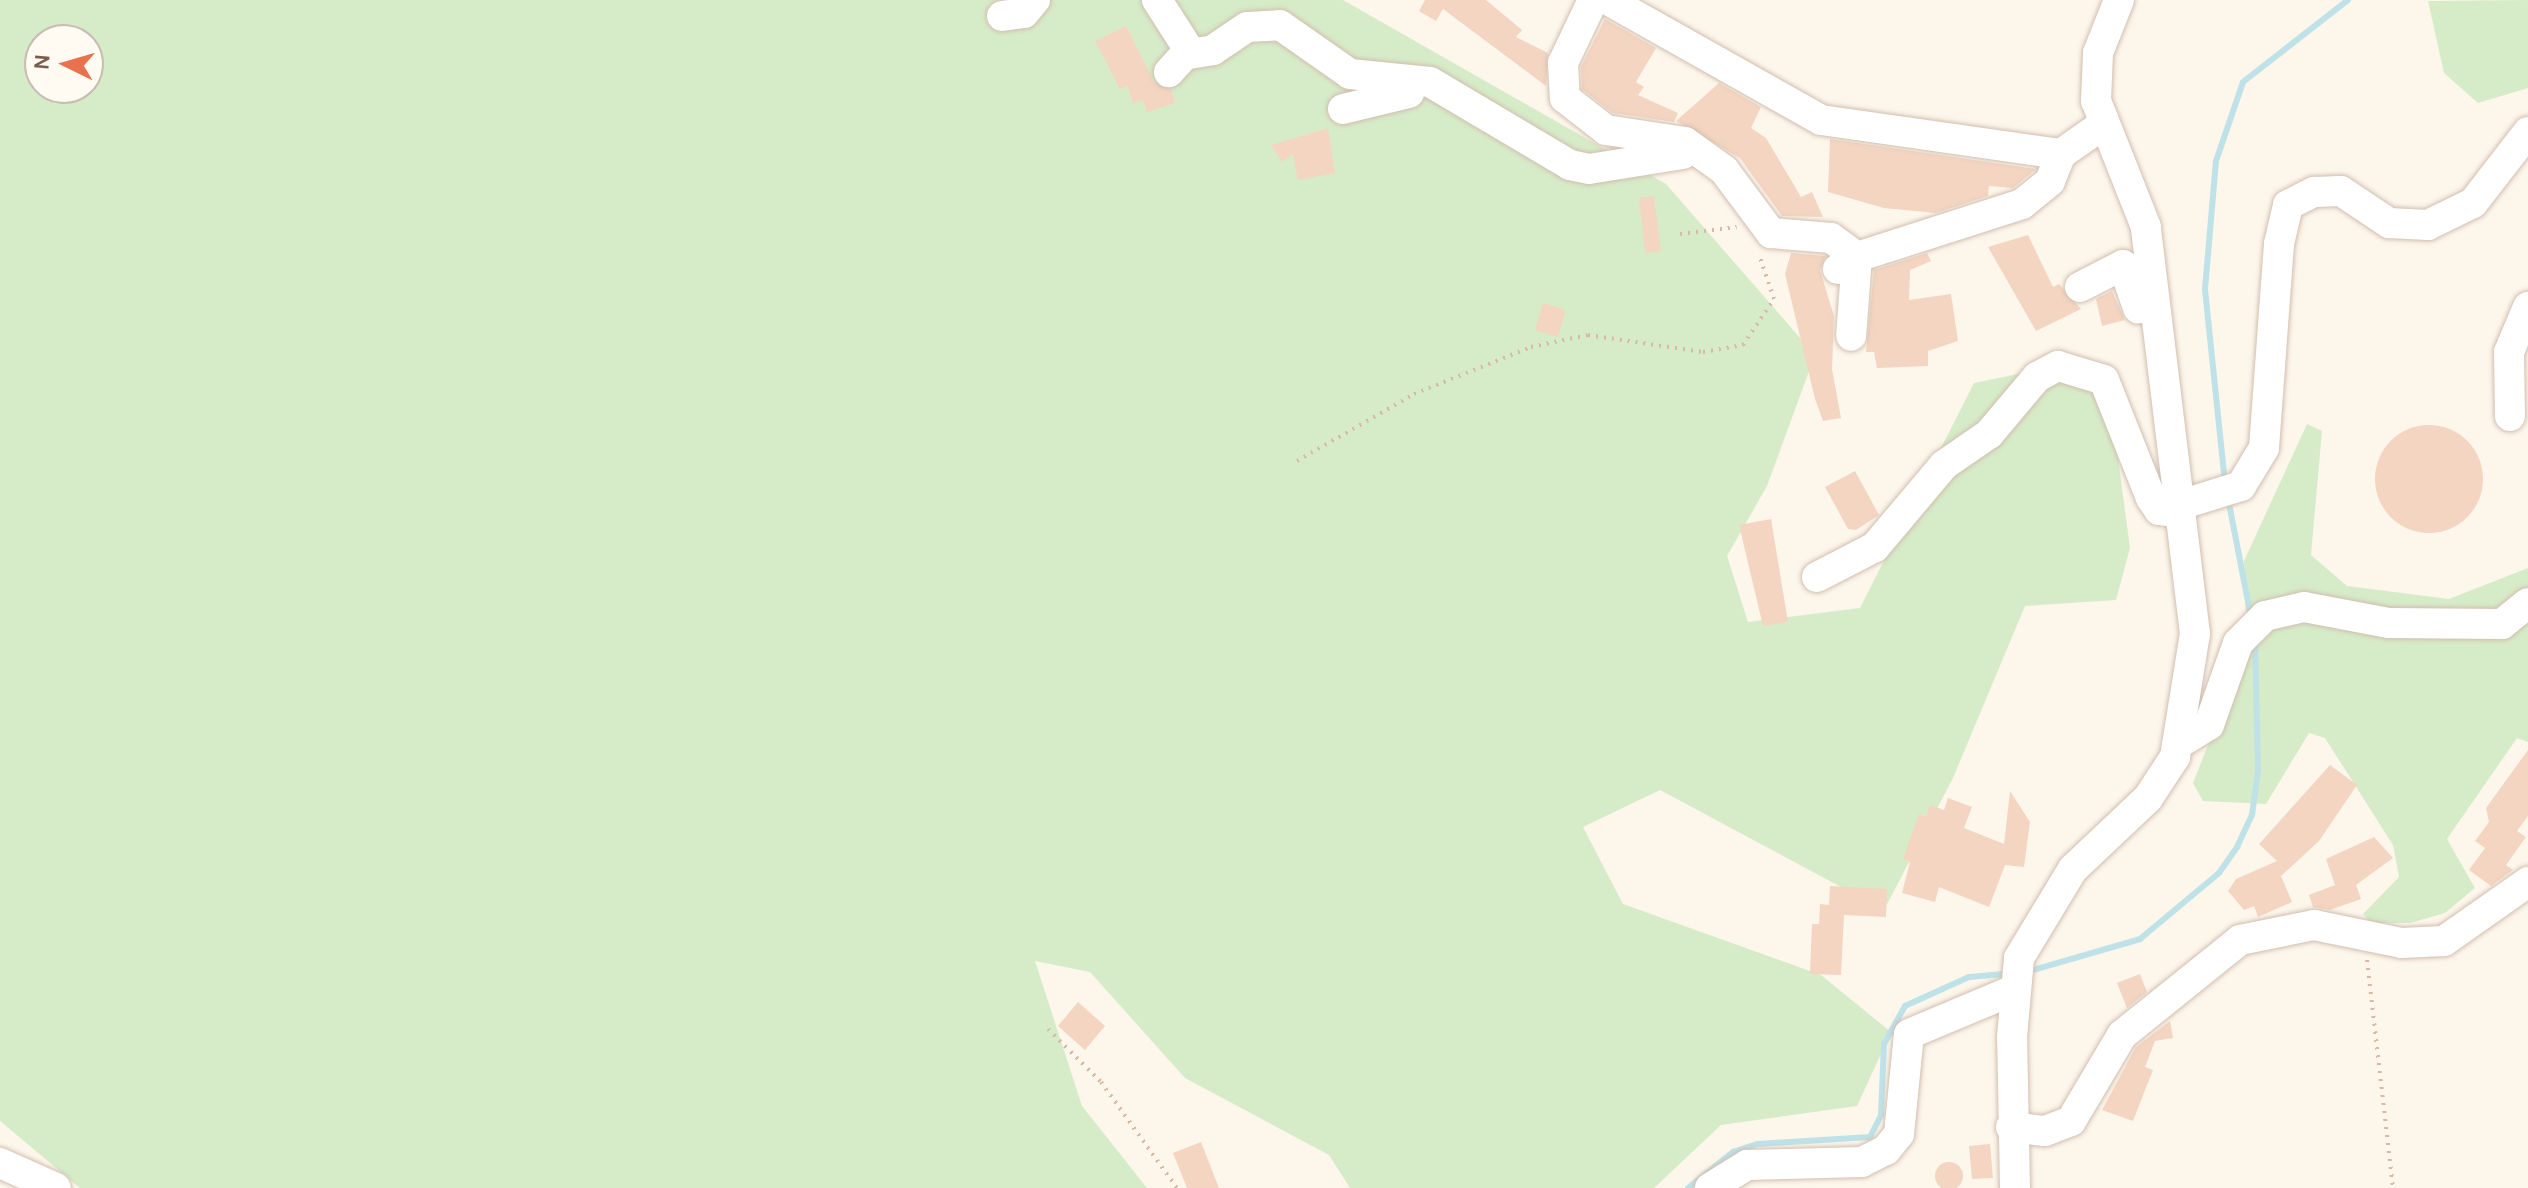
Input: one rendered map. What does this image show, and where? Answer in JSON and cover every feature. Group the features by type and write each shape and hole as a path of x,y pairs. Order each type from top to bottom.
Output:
{"street":[{"path":"1002,16 1024,13 1035,0"},
{"path":"1157,0 1179,63 1269,23 1350,74 1430,82 1581,168 1701,152"},
{"path":"1593,0 1563,63 1565,98 1606,130 1679,140 1701,152 1724,170 1771,233 1831,238 1848,263 1851,336"},
{"path":"1608,0 1821,120 2061,154"},
{"path":"2015,1188 2011,1127 2018,974 2073,869 2148,798 2178,744 2195,634 2141,201 2101,126 2098,53 2119,0"},
{"path":"1343,109 1389,95 1455,99"},
{"path":"1848,263 2022,204 2050,181 2061,154 2101,126"},
{"path":"1817,577 1875,547 1944,465 1989,434 2037,377 2058,366 2104,380 2151,498 2159,510 2180,509 2241,486 2264,448 2279,244 2288,205 2314,192 2341,191 2389,223 2428,225 2473,203 2528,132"},
{"path":"2080,287 2123,265 2137,308 2156,310"},
{"path":"2510,416 2509,352 2528,307"},
{"path":"2178,744 2209,725 2238,643 2265,616 2304,607 2389,623 2502,624 2528,603"},
{"path":"2011,1127 2045,1131 2071,1121 2122,1035 2185,989 2219,951 2314,925 2360,935 2444,941 2528,882"},
{"path":"1710,1188 1761,1162 1862,1162 1886,1150 1899,1134 1909,1034 2018,974"},
{"path":"0,1163 56,1188"}],"path":[{"path":"1735,216 1747,235"},
{"path":"1680,234 1742,226"},
{"path":"1297,461 1414,394 1531,347 1588,335 1703,352 1743,345 1774,299 1753,243"},
{"path":"2360,935 2393,1188"},
{"path":"1048,1029 1101,1082 1177,1188"}],"green space":[{"path":"0,0 1343,0 1666,184 1815,355 1767,486 1727,556 1748,622 1860,608 1974,383 2058,366 2109,390 2130,548 2116,600 2025,606 1953,778 1884,910 1660,790 1583,827 1623,904 1821,975 1891,1032 1857,1106 1721,1125 1654,1188 1350,1188 1329,1155 1185,1078 1090,972 1035,961 1082,1106 1147,1188 80,1188 0,1121"},
{"path":"2528,0 2528,88 2478,103 2444,73 2428,1"},
{"path":"2307,424 2322,431 2311,555 2347,586 2449,599 2528,568 2528,742 2517,738 2447,839 2475,888 2445,913 2410,923 2371,923 2363,914 2399,877 2393,845 2325,738 2309,733 2266,804 2203,801 2193,783 2247,646 2244,561"}],"building":[{"path":"1425,0 1486,0 1522,30 1516,37 1548,53 1546,86 1443,9 1436,21 1419,11"},
{"path":"1605,19 1656,48 1636,82 1644,87 1638,95 1678,113 1674,122 1613,113 1582,89 1581,67"},
{"path":"1126,26 1154,82 1171,89 1175,103 1147,112 1143,100 1133,103 1127,85 1120,89 1095,41"},
{"path":"1719,83 1761,107 1751,128 1766,138 1801,197 1812,192 1823,217 1782,216 1740,158 1676,121"},
{"path":"1328,128 1335,173 1298,180 1293,154 1282,162 1271,145"},
{"path":"1830,139 2036,169 2013,188 1989,186 1988,196 1936,213 1884,208 1828,192"},
{"path":"1654,196 1661,251 1645,253 1639,198"},
{"path":"2028,235 2053,287 2059,284 2081,309 2036,331 1988,247"},
{"path":"1791,253 1826,256 1820,270 1834,316 1832,369 1841,418 1823,421 1815,399 1785,274"},
{"path":"1927,253 1931,261 1910,270 1909,300 1951,294 1958,341 1928,351 1928,366 1877,368 1874,352 1866,352 1874,270"},
{"path":"2112,291 2125,320 2102,326 2096,299"},
{"path":"1543,303 1566,310 1558,337 1535,330"},
{"path":"2429,425 2450,429 2467,441 2479,458 2483,479 2479,500 2467,517 2450,529 2429,533 2408,529 2391,517 2379,500 2375,479 2379,458 2391,441 2408,429"},
{"path":"1855,471 1879,515 1856,530 1848,529 1825,487"},
{"path":"1771,519 1788,622 1763,626 1739,525"},
{"path":"2528,750 2528,816 2517,831 2526,837 2506,865 2513,870 2491,886 2469,870 2485,848 2475,841 2489,822 2486,808"},
{"path":"2330,765 2357,785 2319,841 2281,876 2292,902 2258,917 2254,906 2244,910 2228,891 2236,879 2277,861 2259,844"},
{"path":"2010,791 2030,822 2024,867 2005,865 1989,907 1939,887 1935,902 1902,893 1910,862 1903,859 1919,814 1926,817 1930,805 1944,810 1948,798 1972,807 1964,828 2004,844"},
{"path":"2374,837 2393,858 2356,885 2361,899 2330,910 2313,907 2309,895 2335,885 2326,859"},
{"path":"1830,886 1887,889 1886,917 1844,915 1841,975 1810,974 1812,924 1819,924 1820,904 1829,905"},
{"path":"2140,974 2147,992 2127,1008 2117,983"},
{"path":"1078,1002 1105,1026 1085,1050 1058,1026"},
{"path":"2170,1021 2173,1038 2155,1041 2145,1067 2153,1070 2133,1121 2102,1110 2136,1047"},
{"path":"1201,1142 1219,1188 1187,1188 1173,1153"},
{"path":"1990,1144 1993,1178 1972,1179 1969,1146"},
{"path":"1949,1162 1959,1166 1963,1176 1959,1186 1949,1190 1939,1186 1935,1176 1939,1166"}],"waterway":[{"path":"2225,483 2205,289 2216,161 2243,82 2348,0"},
{"path":"2228,498 2251,617"},
{"path":"2026,972 2140,939 2219,873 2237,847 2252,815 2258,770 2255,640"},
{"path":"1688,1188 1733,1152 1758,1144 1870,1137 1881,1115 1884,1044 1905,1006 1969,977 2007,974"}]}
